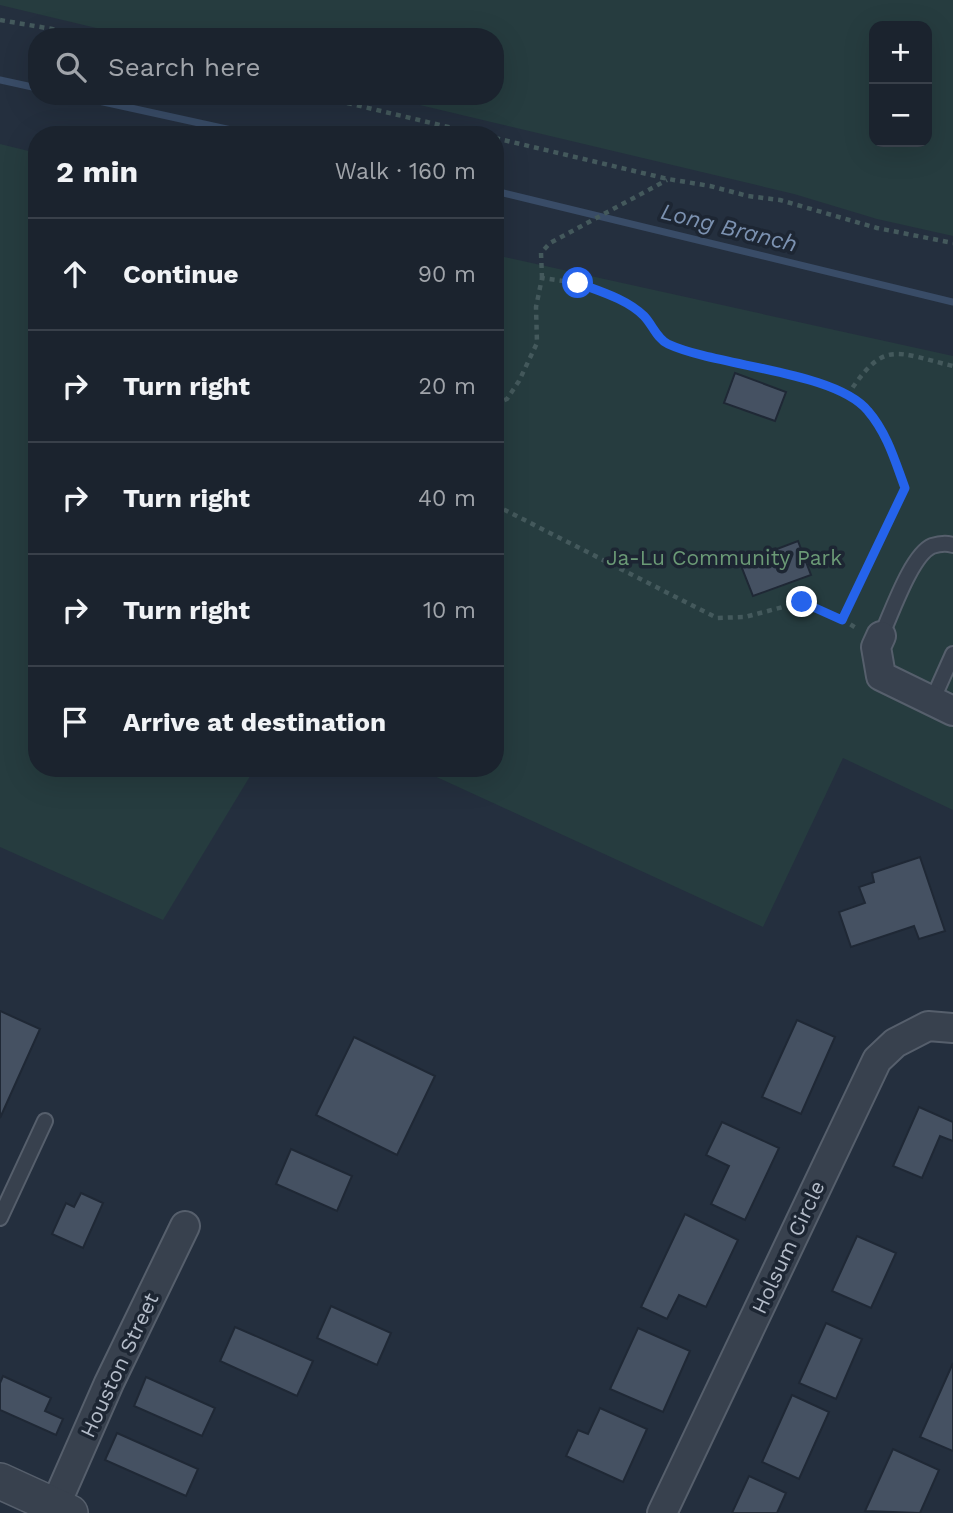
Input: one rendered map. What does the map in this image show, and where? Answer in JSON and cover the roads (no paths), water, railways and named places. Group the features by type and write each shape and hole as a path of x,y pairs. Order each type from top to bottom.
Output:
{"street":[{"path":"872,634 881,676 943,706"},
{"name":"Holsum Circle","path":"662,1513 877,1060 895,1043 928,1026 953,1028"},
{"name":"Houston Street","path":"63,1509 109,1383 185,1226"},
{"path":"0,1481 63,1509"}],"lane":[{"path":"872,634 919,558 930,547 947,543 953,545"},
{"path":"943,706 953,654"},
{"path":"0,1218 45,1121"}],"waterway":[{"name":"Long Branch","path":"0,80 28,86"},
{"name":"Long Branch","path":"117,105 213,126"},
{"name":"Long Branch","path":"504,193 953,302"}],"park label":[{"name":"Ja-Lu Community Park","path":"724,557"}]}
